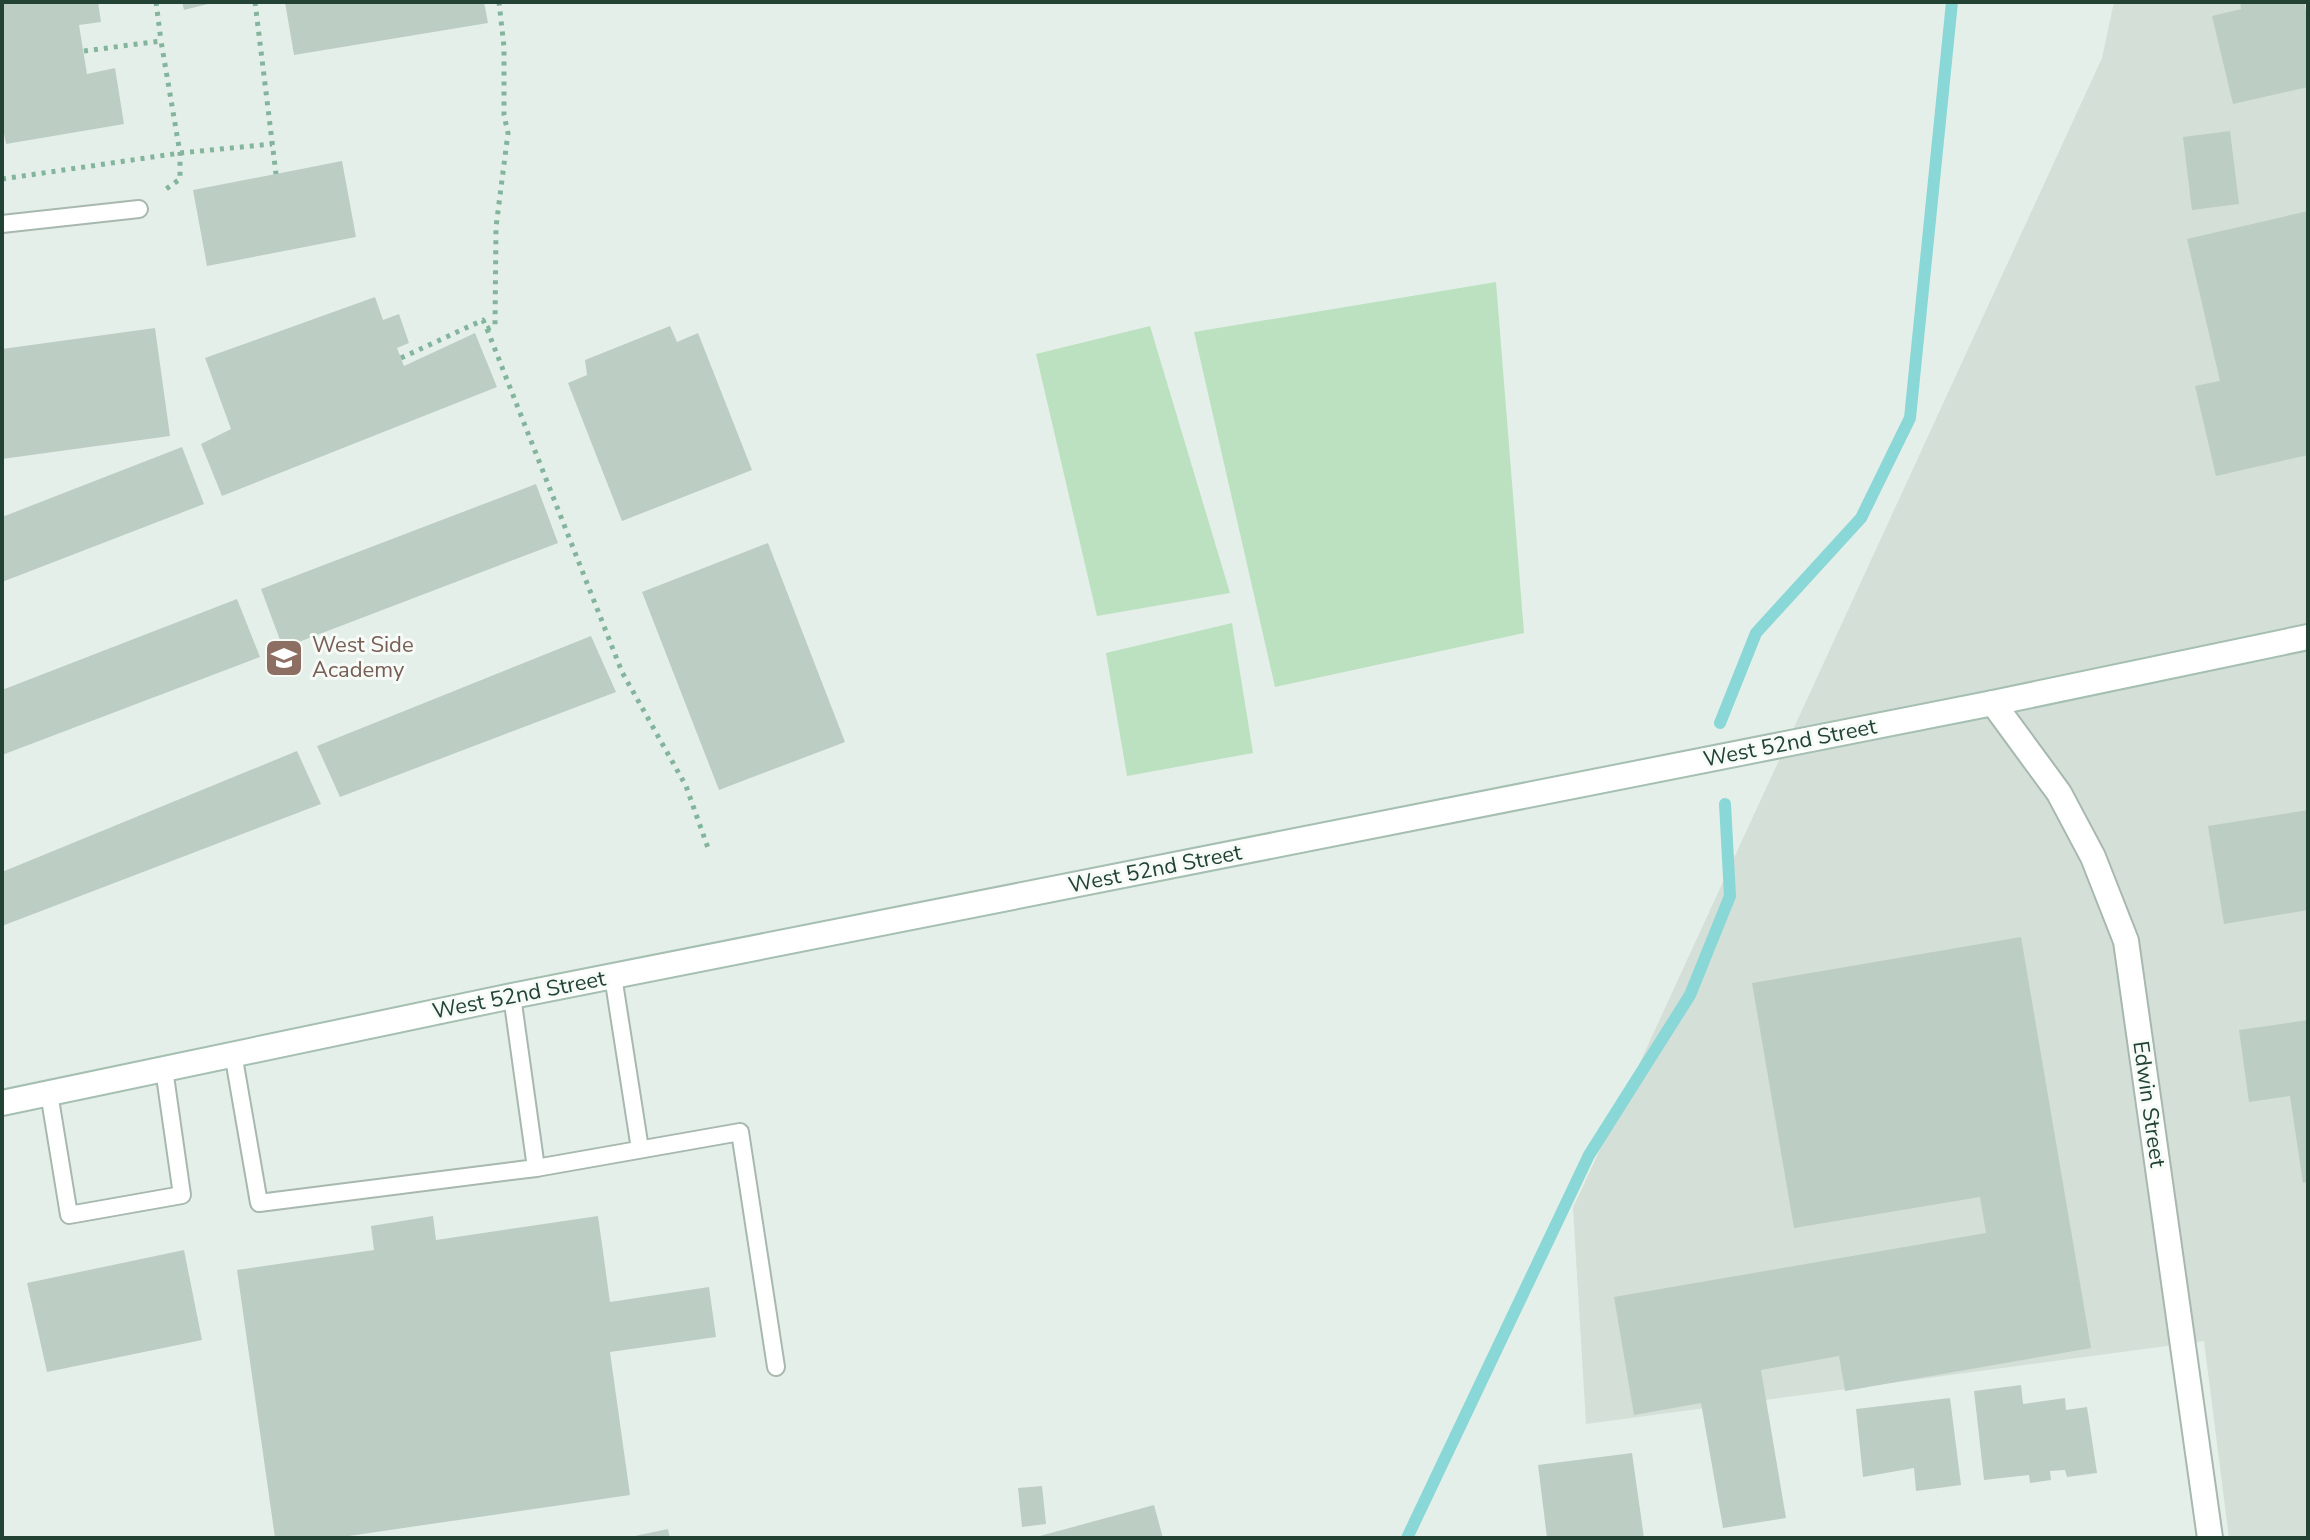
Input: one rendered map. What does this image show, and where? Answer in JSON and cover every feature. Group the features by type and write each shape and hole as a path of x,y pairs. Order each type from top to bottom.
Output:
{"main road":[{"name":"West 52nd Street","path":"2,1103 512,996 1993,703 2308,637"},
{"name":"Edwin Street","path":"1993,703 2059,793 2093,857 2126,941 2210,1538"}],"lane":[{"path":"2,224 139,209"},
{"path":"613,976 640,1149"},
{"path":"512,996 536,1168"},
{"path":"233,1053 259,1203 536,1168 740,1132 776,1367"},
{"path":"49,1093 69,1215 182,1195 164,1069"}],"path":[{"path":"139,209 180,179 180,153 156,2"},
{"path":"255,2 276,174"},
{"path":"487,329 495,325 496,227 508,133 504,115 504,47 499,2"},
{"path":"84,51 161,41"},
{"path":"2,179 180,153 272,144"},
{"path":"401,358 483,320 622,672 686,786 708,848"}],"shaded area":[{"path":"2114,2 2308,2 2308,1538 2229,1538 2204,1341 1586,1424 1573,1208 2102,58"}],"green space":[{"path":"1496,282 1524,633 1275,687 1194,332"},
{"path":"1150,326 1230,593 1097,616 1036,354"},
{"path":"1232,623 1253,753 1127,776 1106,653"}],"building":[{"path":"2,2 98,2 101,22 79,25 87,74 115,68 124,124 6,144 2,123"},
{"path":"182,2 211,2 212,3 184,10"},
{"path":"285,2 484,2 488,23 294,55"},
{"path":"2240,2 2304,2 2308,21 2308,87 2233,104 2212,16 2241,9"},
{"path":"2230,131 2239,204 2192,210 2183,137"},
{"path":"342,161 356,237 207,266 193,190"},
{"path":"2308,211 2308,455 2216,476 2195,386 2220,381 2187,239"},
{"path":"375,297 383,320 399,314 409,343 397,348 404,366 475,333 497,387 222,496 201,444 231,429 205,358"},
{"path":"670,326 677,342 698,333 752,470 622,521 568,383 587,375 585,360"},
{"path":"155,328 170,436 2,459 2,349"},
{"path":"182,447 204,504 2,582 2,517"},
{"name":"West Side Academy","path":"536,484 558,543 283,648 261,589"},
{"path":"768,543 845,742 719,790 642,592"},
{"name":"West Side Academy","path":"237,599 260,657 2,755 2,690"},
{"name":"West Side Academy","path":"591,636 616,692 340,797 317,746"},
{"path":"297,751 321,804 2,926 2,872"},
{"path":"2308,810 2308,910 2224,924 2208,826"},
{"path":"2021,937 2091,1348 1845,1391 1839,1356 1761,1370 1786,1518 1723,1528 1701,1403 1634,1415 1614,1297 1986,1233 1980,1197 1794,1228 1752,983"},
{"path":"2308,1020 2308,1182 2303,1183 2290,1096 2249,1102 2239,1030"},
{"path":"433,1216 436,1240 598,1216 610,1302 709,1287 716,1337 610,1352 630,1495 335,1538 275,1538 237,1270 374,1250 371,1226"},
{"path":"184,1250 202,1340 47,1372 27,1283"},
{"path":"2021,1385 2023,1404 2065,1398 2066,1410 2087,1407 2097,1473 2067,1477 2065,1470 2050,1471 2051,1480 2030,1483 2029,1475 1984,1480 1974,1391"},
{"path":"1950,1398 1961,1485 1916,1491 1914,1468 1863,1477 1856,1409"},
{"path":"1632,1453 1644,1538 1547,1538 1538,1465"},
{"path":"1042,1486 1046,1524 1022,1527 1018,1488"},
{"path":"1154,1505 1163,1538 1036,1538 1036,1537"},
{"path":"668,1529 670,1538 630,1538 630,1537"}],"waterway":[{"path":"1720,723 1756,633 1861,518 1910,418 1952,2"},
{"path":"1407,1538 1589,1155 1690,995 1730,896 1725,804"}],"place":[{"name":"West Side Academy","path":"284,658"}]}
